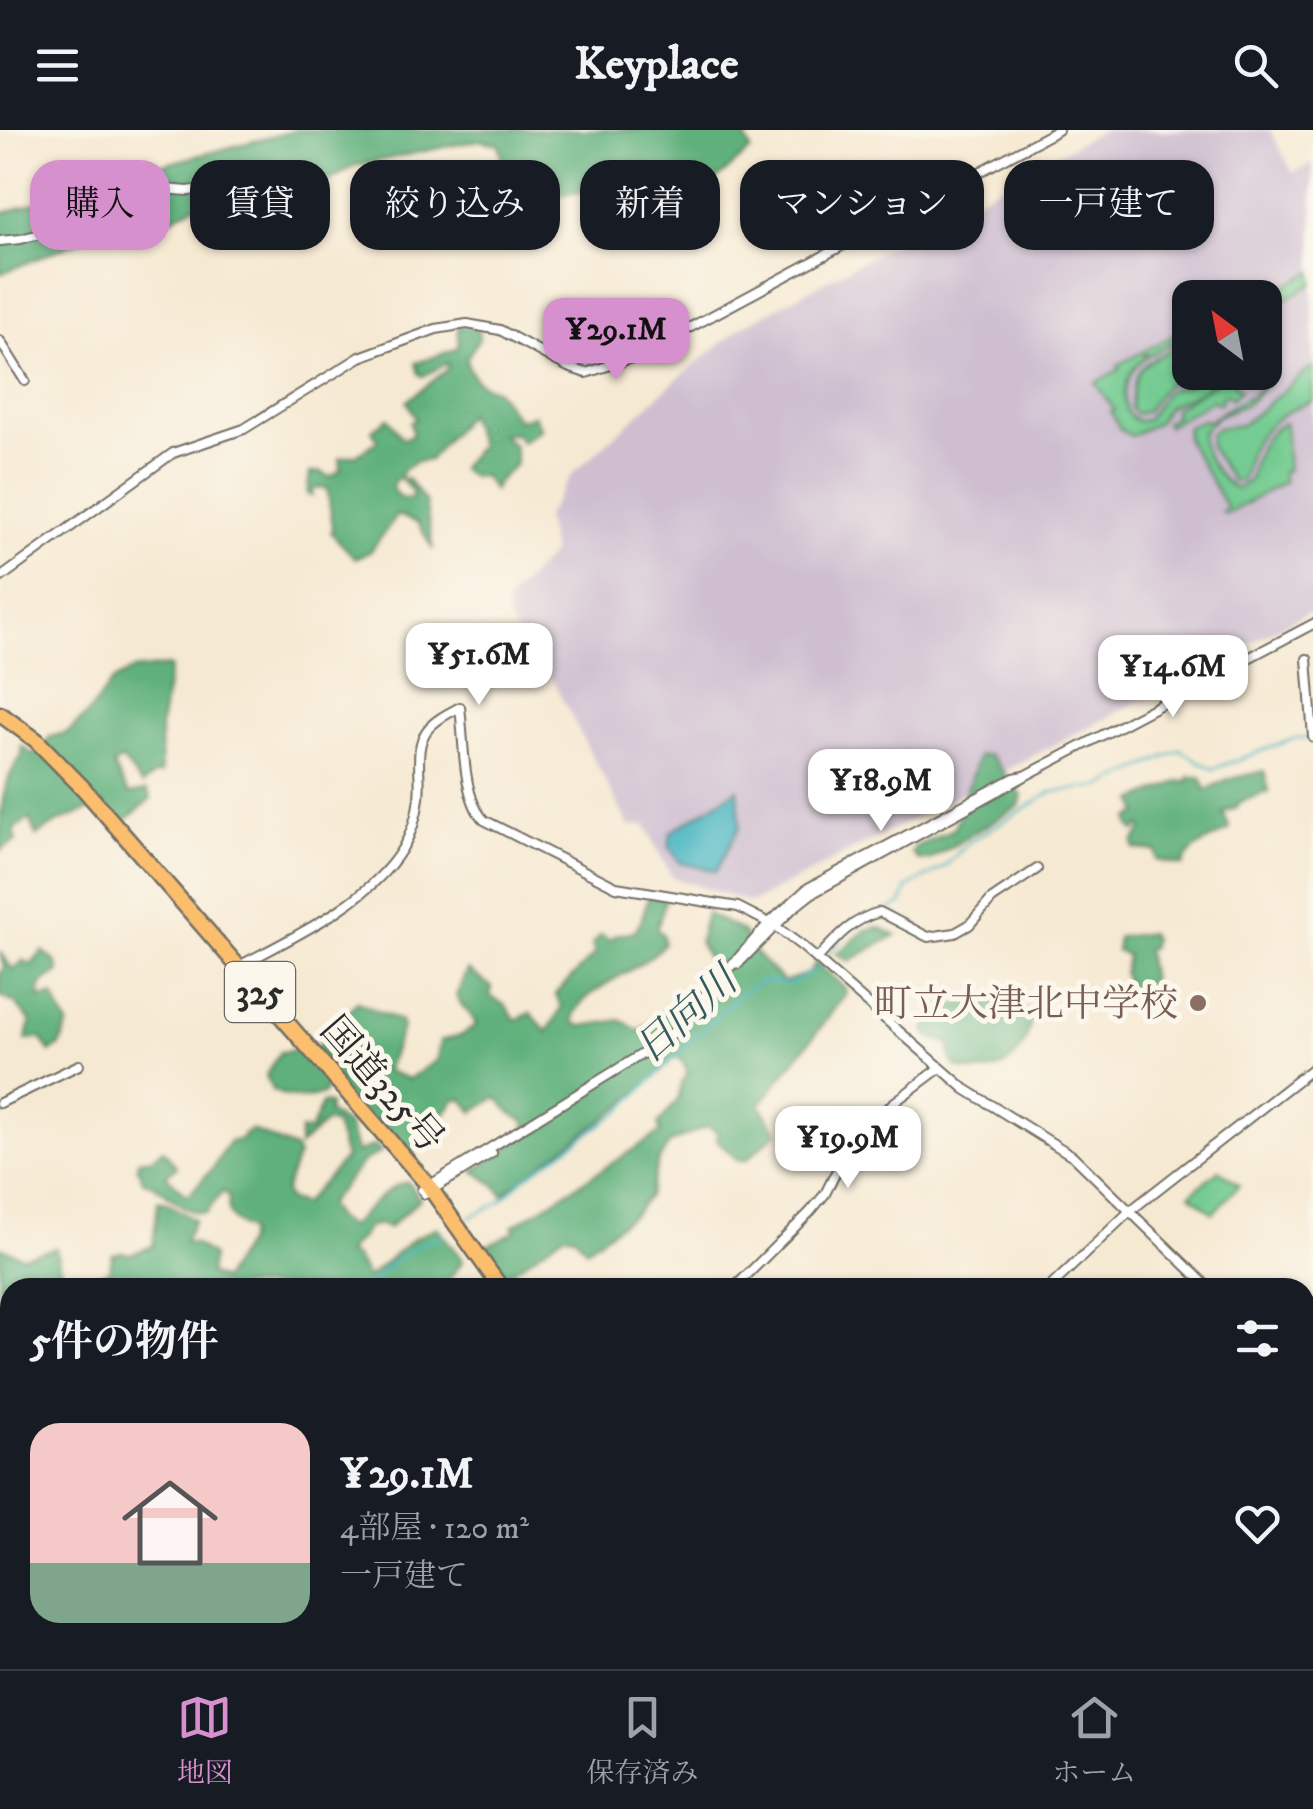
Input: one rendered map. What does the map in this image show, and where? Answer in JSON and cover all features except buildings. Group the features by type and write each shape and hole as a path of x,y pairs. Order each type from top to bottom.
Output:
{"highway":[{"name":"国道325号","path":"0,717 36,740 81,785 427,1190 491,1278"}],"street":[{"path":"0,578 174,453 253,425 360,357 436,329 467,324 500,330 586,373 635,357 1058,130"},
{"path":"0,241 86,222 152,188 190,191"},
{"path":"0,341 26,380"},
{"path":"427,1190 668,1038 772,924 811,894 1313,624"},
{"path":"1306,659 1313,737"},
{"path":"234,967 312,926 377,879 393,862 418,811 424,735 460,707 470,793 484,820 616,887 720,902 772,924 981,1101 1064,1149 1199,1278"},
{"path":"821,963 842,932 865,916 880,912 928,937 956,933 992,899 1037,869"},
{"path":"0,1104 50,1082 78,1064"},
{"path":"744,1278 810,1212 825,1194 844,1156 892,1104 940,1068"},
{"path":"1057,1278 1130,1211 1313,1068"}],"shaded area":[{"path":"1102,130 1270,130 1293,173 1313,163 1313,610 751,903 672,877 645,825 629,826 538,653 529,657 507,616 507,601 552,553 545,517 572,474 741,327 882,250 984,250 984,194 1004,183 1004,250 1214,250 1214,160 1047,160"}],"green space":[{"path":"297,130 742,130 751,150 720,177 720,160 580,160 580,193 560,195 560,160 503,160 499,144 479,140 382,160 350,160 350,168 330,180 330,160 190,160 190,208 170,218 170,163"},
{"path":"30,204 30,250 58,250 0,274 0,214"},
{"path":"1313,271 1313,284 1282,301 1282,288"},
{"path":"458,327 479,332 479,339 466,359 476,380 496,389 518,420 534,415 541,429 521,442 516,434 501,434 514,446 516,464 494,490 482,476 472,477 461,470 479,446 468,414 429,460 415,462 394,481 392,489 400,498 412,499 412,492 402,480 407,478 425,501 433,550 418,523 397,515 370,552 355,558 331,533 327,488 313,489 312,496 307,494 310,473 321,472 330,477 341,470 340,458 356,455 378,441 372,430 388,418 403,439 413,434 410,422 416,419 407,401 448,369 448,363 423,376 416,363 456,349"},
{"path":"1172,336 1172,343 1150,355 1144,354 1146,357 1128,379 1124,399 1130,416 1137,421 1146,420 1167,390 1202,390 1167,407 1158,422 1131,436 1120,429 1111,412 1114,409 1095,383 1120,369 1118,365"},
{"path":"1172,349 1172,383 1166,384 1145,412 1135,414 1131,408 1135,382 1148,362"},
{"path":"1313,366 1313,401 1268,426 1250,451 1241,479 1232,481 1210,447 1210,434 1217,428 1242,425"},
{"path":"1204,390 1240,391 1231,399 1227,394 1221,397 1218,404 1213,400 1167,426 1165,422 1175,416 1173,412"},
{"path":"1261,390 1247,404 1217,416 1202,432 1207,456 1218,473 1237,489 1249,480 1265,439 1285,423 1288,470 1282,471 1284,482 1227,514 1221,512 1227,508 1186,438 1187,427 1209,421 1223,411"},
{"path":"170,667 160,727 161,774 155,774 142,785 122,759 113,766 129,794 147,791 151,799 124,822 117,821 104,804 58,822 36,836 30,819 14,829 16,841 0,851 3,800 9,777 22,756 22,746 34,755 50,737 68,732 87,715 112,682 132,670"},
{"path":"990,755 1022,796 1019,806 931,859 919,861 912,853 915,847 954,829 978,756"},
{"path":"1264,771 1269,791 1223,813 1230,829 1196,848 1183,866 1157,860 1156,851 1135,849 1133,843 1143,829 1141,825 1135,831 1129,819 1139,813 1135,801 1138,799 1180,781 1187,782 1189,777 1201,777 1206,790 1226,780"},
{"path":"649,896 666,898 657,929 664,943 642,963 588,997 578,1007 573,1019 576,1024 621,1020 639,1031 713,974 718,967 706,956 699,941 706,913 742,931 756,954 784,982 809,973 816,962 846,989 845,996 760,1105 778,1132 746,1160 738,1161 716,1139 718,1133 708,1126 670,1143 658,1161 649,1195 635,1213 586,1249 575,1236 564,1234 503,1278 486,1246 515,1231 513,1226 661,1132 658,1125 679,1098 681,1083 688,1072 680,1058 674,1058 613,1112 503,1195 474,1171 527,1134 525,1121 511,1113 497,1097 473,1112 463,1099 455,1099 426,1143 408,1156 344,1095 328,1085 323,1094 304,1098 272,1090 266,1075 280,1052 318,1048 320,1041 334,1036 339,1022 357,1002 400,1021 402,1028 386,1071 409,1079 437,1060 440,1041 462,1035 476,1025 456,996 467,970 492,987 490,996 506,1006 515,1020 531,1013 547,1032 562,1008 555,994 595,954 592,944 601,935 611,940 615,935 633,932"},
{"path":"878,927 896,935 849,961 837,954 866,930"},
{"path":"1150,933 1153,939 1146,950 1151,981 1135,987 1127,984 1123,974 1127,955 1116,951 1118,937"},
{"path":"0,951 13,970 24,960 31,965 43,951 57,963 59,972 41,984 40,998 53,996 68,1025 60,1046 50,1052 41,1038 26,1040 31,1022 15,1003 0,996 0,973 4,968"},
{"path":"1007,999 1018,1009 1032,1011 1025,1041 1010,1062 999,1068 972,1071 956,1067 950,1044 930,1037 925,1030 941,1006"},
{"path":"322,1103 329,1104 328,1112 348,1126 357,1153 376,1145 381,1152 363,1162 327,1205 349,1227 400,1184 408,1182 420,1199 388,1228 377,1224 367,1228 347,1253 356,1258 367,1278 223,1278 246,1243 249,1231 232,1218 229,1197 223,1191 206,1213 197,1212 143,1181 137,1167 138,1160 153,1158 163,1149 177,1167 166,1175 187,1196 214,1167 229,1142 242,1139 252,1130 294,1149 298,1155 285,1189 287,1199 303,1204 345,1158 335,1125 326,1122 299,1146 300,1130 310,1131"},
{"path":"1219,1170 1239,1185 1213,1213 1190,1194"},
{"path":"158,1201 194,1220 184,1242 193,1243 212,1256 209,1274 218,1278 89,1278 110,1270 112,1255 131,1254 153,1246"},
{"path":"437,1227 463,1261 450,1278 367,1278 413,1239"},
{"path":"0,1247 22,1256 56,1248 61,1273 56,1278 0,1278"}],"water":[{"path":"738,789 740,826 716,871 680,863 669,847 671,832"}],"waterway":[{"name":"日向川","path":"888,911 902,903 907,888 944,867 969,842 1052,792 1102,786 1180,750 1213,769 1296,738 1312,738"},
{"name":"日向川","path":"825,963 843,937"},
{"name":"日向川","path":"470,1217 500,1202 524,1178 619,1112 740,994 761,981 789,984 819,968"},
{"name":"日向川","path":"376,1278 402,1256 444,1235"}],"place":[{"name":"町立大津北中学校","path":"1198,1003"}]}
